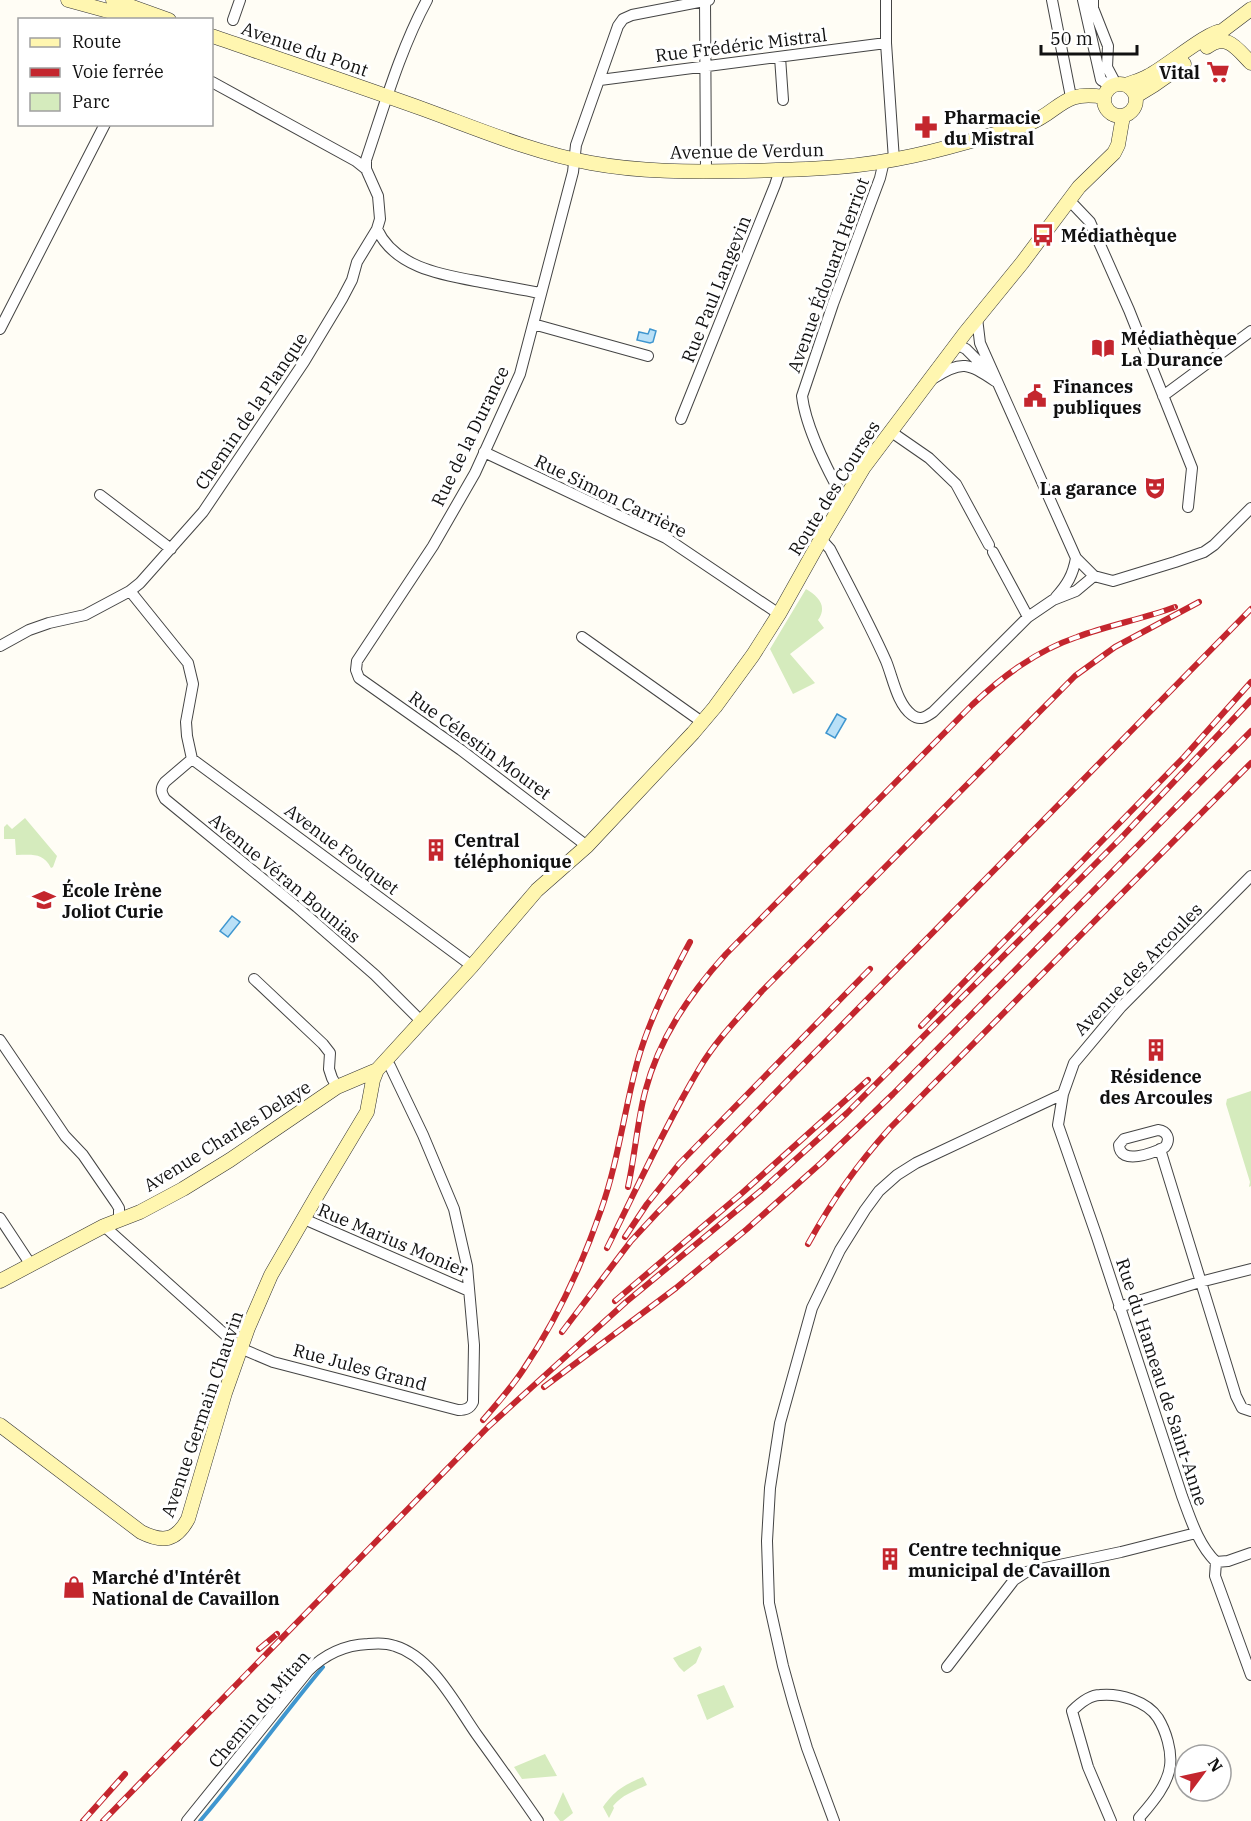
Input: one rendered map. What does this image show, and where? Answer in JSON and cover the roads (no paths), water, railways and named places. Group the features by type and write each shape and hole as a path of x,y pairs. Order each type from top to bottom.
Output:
{"street":[{"path":"68,0 134,18"},
{"path":"113,0 160,18"},
{"path":"233,20 240,0"},
{"path":"366,169 366,160 387,97 417,19 427,0"},
{"path":"706,0 706,171"},
{"name":"Rue de la Durance","path":"356,670 357,662 433,546 475,473 520,374 570,183 576,145 618,26 623,19 632,15 706,0"},
{"path":"886,0 889,161"},
{"path":"1052,0 1071,97 1114,88 1130,87 1136,96 1132,111 1123,116 1112,114 1103,102 1114,88 1148,76 1216,31 1251,63"},
{"path":"1083,0 1101,80 1114,88"},
{"path":"1093,0 1093,8 1108,46 1107,67 1114,88"},
{"path":"1136,96 1154,86 1224,36 1251,9"},
{"path":"1224,36 1231,34 1239,40 1251,58"},
{"name":"Avenue du Pont","path":"213,36 387,97"},
{"name":"Rue Frédéric Mistral","path":"600,80 886,43"},
{"path":"780,57 783,100"},
{"path":"213,83 356,161 366,169"},
{"name":"Avenue de Verdun","path":"387,97 489,134 575,159 610,166 706,171 837,167 889,161 948,148 1028,124 1071,97"},
{"name":"Route des Courses","path":"382,1066 537,890 587,846 715,707 753,655 779,614 864,467 956,344 1022,263 1069,200 1086,179 1114,153 1123,116"},
{"path":"0,329 104,126"},
{"name":"Avenue Édouard Herriot","path":"844,500 831,477 813,433 802,396 833,304 880,178 889,161"},
{"name":"Chemin de la Planque","path":"0,646 29,630 85,615 130,591 203,512 304,362 342,299 352,280 357,262 377,229 380,219 379,202 366,169"},
{"name":"Rue Paul Langevin","path":"681,419 776,185 780,170"},
{"path":"1069,200 1090,222 1129,310 1192,468 1188,507"},
{"path":"377,229 390,248 423,268 440,274 540,293"},
{"path":"977,318 980,343 1076,558 1094,576 1113,581 1204,552 1251,508"},
{"path":"533,324 648,356"},
{"path":"1163,396 1251,331"},
{"path":"956,344 977,358 995,377"},
{"path":"928,381 953,366 968,366 995,377"},
{"path":"890,431 929,458 956,484 1028,617"},
{"name":"Rue Simon Carrière","path":"484,452 666,538 779,614"},
{"path":"100,495 171,549"},
{"path":"821,538 835,559 885,660 902,702 913,716 920,719 933,712 1028,617 1053,600 1076,591 1094,576"},
{"path":"1053,600 1066,586 1074,570 1076,558"},
{"path":"130,591 188,663 193,684 186,722 189,753 192,759"},
{"path":"582,637 702,722"},
{"name":"Rue Célestin Mouret","path":"356,670 359,678 461,750 587,846"},
{"name":"Avenue Fouquet","path":"192,759 472,966"},
{"name":"Avenue Véran Bounias","path":"192,759 165,782 162,787 165,799 297,907 366,967 422,1022"},
{"name":"Avenue des Arcoules","path":"1063,1094 1074,1063 1083,1050 1121,1008 1251,876"},
{"path":"254,980 323,1044 330,1053 329,1069 332,1078 343,1084 361,1087 369,1098"},
{"path":"0,1040 65,1136 83,1155 116,1203 119,1208 119,1221"},
{"path":"382,1066 390,1066 423,1135 454,1209 467,1266 469,1291"},
{"name":"Avenue Charles Delaye","path":"0,1281 104,1226 119,1221 183,1189 343,1084 382,1066"},
{"name":"Avenue Germain Chauvin","path":"0,1425 141,1532 159,1539 178,1534 188,1520 240,1348 271,1275 367,1112 373,1080 382,1066"},
{"path":"834,1821 793,1702 769,1603 767,1541 770,1488 780,1423 812,1308 840,1250 865,1210 879,1191 897,1175 916,1163 1063,1094"},
{"name":"Rue du Hameau de Saint-Anne","path":"1063,1094 1058,1125 1097,1237 1163,1443 1196,1533 1206,1552 1216,1562 1215,1576 1251,1675"},
{"path":"1160,1149 1236,1396 1242,1408 1251,1411"},
{"path":"0,1218 32,1265"},
{"name":"Rue Marius Monier","path":"304,1219 469,1291"},
{"name":"Rue Jules Grand","path":"104,1226 240,1348 273,1362 458,1410 465,1410 471,1405 474,1345 469,1291"},
{"path":"1119,1308 1200,1282 1251,1269"},
{"path":"947,1667 1014,1580 1026,1572 1196,1533"},
{"path":"1216,1562 1228,1561 1251,1553"},
{"name":"Chemin du Mitan","path":"187,1821 318,1661 354,1644 380,1643 395,1646 413,1654 431,1671 538,1821"},
{"path":"1111,1821 1088,1767 1072,1711 1079,1704 1098,1695 1140,1703 1157,1716 1168,1739 1170,1766 1158,1793 1140,1821"}],"water":[{"path":"650,329 656,331 653,342 637,340 639,332 648,334"},
{"path":"837,714 846,719 835,738 826,733"},
{"path":"232,916 240,922 228,937 220,931"}],"waterway":[{"path":"200,1821 323,1667"}],"railway":[{"path":"607,1248 663,1135 699,1069 721,1038 762,991 1075,676 1115,647 1199,602"},
{"path":"628,1187 642,1104 658,1053 688,1001 726,954 972,705 1008,674 1062,643 1175,607"},
{"path":"562,1332 631,1241 658,1212 1251,609"},
{"path":"921,1026 1184,757 1251,682"},
{"path":"103,1821 489,1426 626,1302 764,1188 847,1113 1121,838 1251,700"},
{"path":"544,1387 676,1288 821,1163 893,1094 1251,731"},
{"path":"808,1244 846,1183 890,1128 1251,763"},
{"path":"483,1420 514,1383 535,1351 577,1272 607,1192 632,1081 647,1031 690,942"},
{"path":"625,1237 647,1204 679,1164 870,969"},
{"path":"615,1301 741,1194 868,1080"},
{"path":"259,1649 277,1634"},
{"path":"83,1821 125,1774"}],"place":[{"name":"Vital","path":"1218,72"},
{"name":"Pharmacie du Mistral","path":"926,127"},
{"name":"Médiathèque","path":"1043,235"},
{"name":"Médiathèque La Durance","path":"1103,348"},
{"name":"Finances publiques","path":"1035,396"},
{"name":"La garance","path":"1155,488"},
{"name":"Central téléphonique","path":"436,850"},
{"name":"École Irène Joliot Curie","path":"44,900"},
{"name":"Résidence des Arcoules","path":"1156,1050"},
{"name":"Centre technique municipal de Cavaillon","path":"890,1559"},
{"name":"Marché d'Intérêt National de Cavaillon","path":"74,1587"}]}
